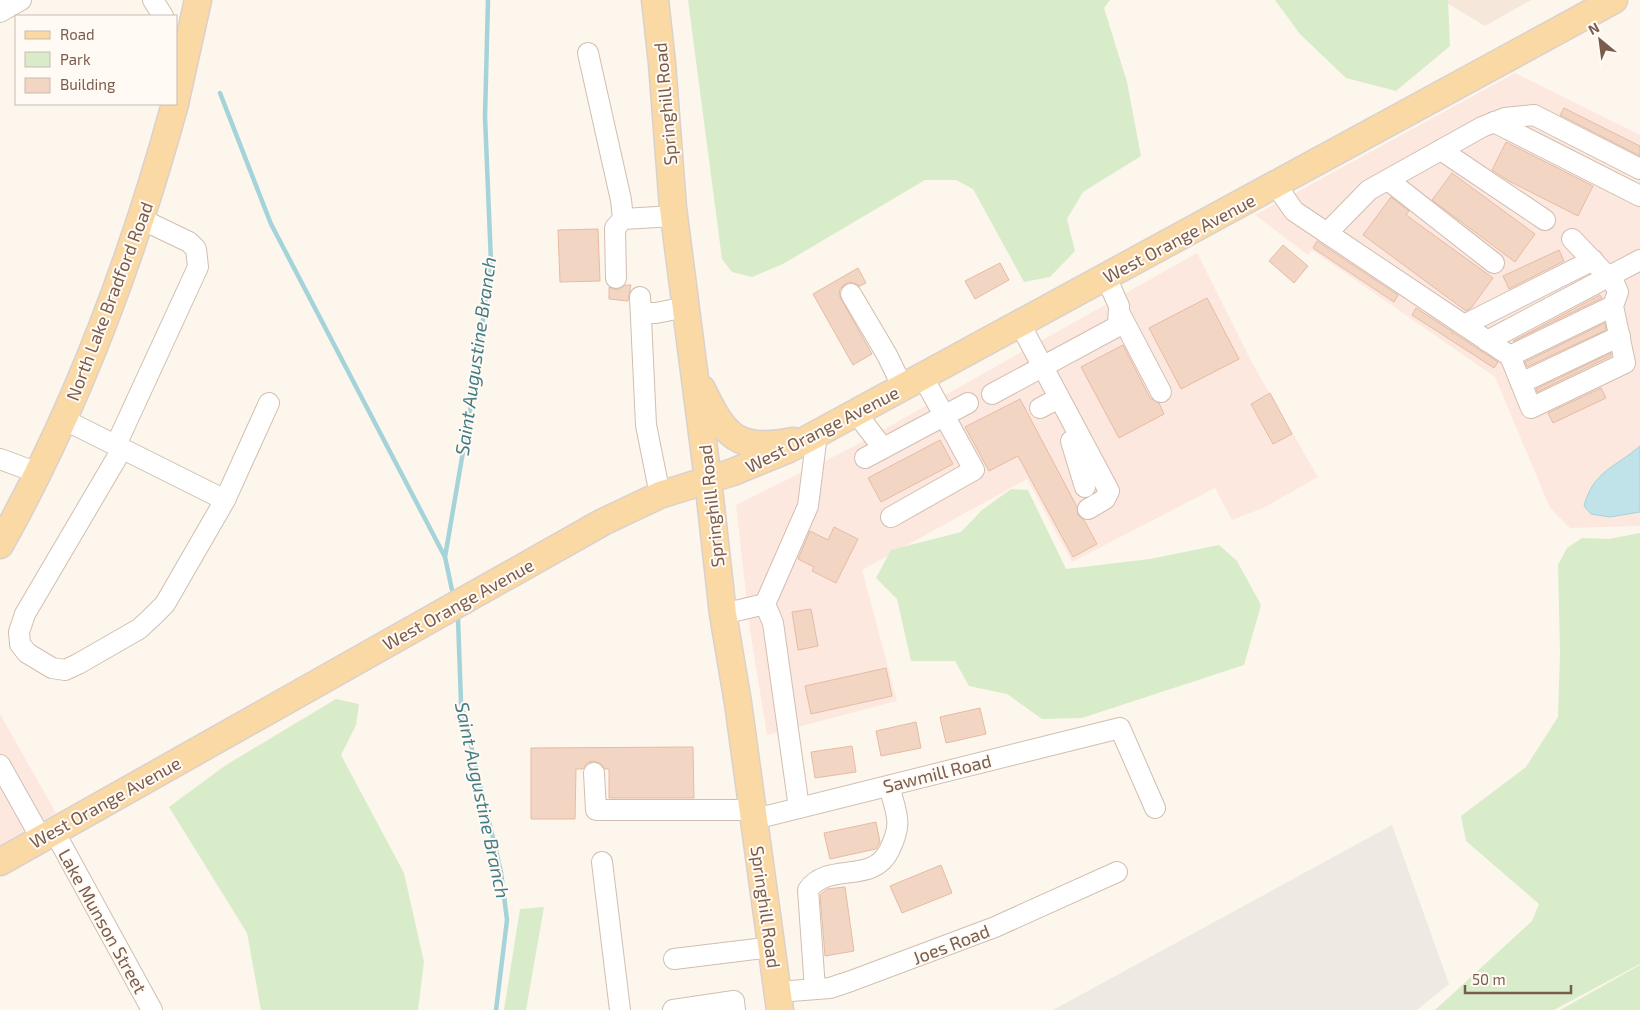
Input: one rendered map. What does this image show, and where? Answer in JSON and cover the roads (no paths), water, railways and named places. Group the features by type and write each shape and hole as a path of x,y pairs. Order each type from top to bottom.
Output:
{"main road":[{"path":"178,82 184,29 198,0"},
{"name":"Springhill Road","path":"654,0 662,63 674,216 723,614 754,814 779,1001"},
{"name":"West Orange Avenue","path":"0,862 604,522 660,495 763,461 817,434 1614,0"},
{"name":"North Lake Bradford Road","path":"0,545 38,473 103,326 141,218 175,105"},
{"path":"694,373 717,417 733,437 745,443 768,444 788,442 817,434"}],"street":[{"path":"0,12 21,0"},
{"path":"153,0 162,15"},
{"path":"588,53 621,200 623,219"},
{"path":"1327,233 1370,190 1441,150 1505,118 1534,115 1640,169"},
{"path":"1494,122 1640,196"},
{"path":"1441,150 1545,220"},
{"path":"1388,180 1494,262"},
{"path":"1276,185 1294,210 1510,356 1531,408 1625,363 1614,306 1618,292 1608,277 1572,239"},
{"path":"616,278 615,228 623,219 674,216"},
{"path":"141,218 189,242 196,249 198,267 119,447 25,614 19,632 20,644 27,653 45,664 64,670 139,629 165,604 225,500 269,403"},
{"path":"1464,325 1592,260"},
{"path":"1487,341 1640,260"},
{"path":"992,394 1118,326 1119,306 1106,277"},
{"path":"851,294 887,356 944,416 974,470 891,517"},
{"path":"660,495 646,425 640,305 656,313 686,307"},
{"path":"1510,356 1614,306"},
{"path":"1119,312 1161,392"},
{"path":"1020,324 1060,398 1069,442 1085,487"},
{"path":"1520,383 1620,336"},
{"path":"1040,408 1060,398"},
{"path":"865,458 968,403"},
{"path":"856,413 883,448"},
{"path":"63,419 225,500"},
{"path":"799,808 773,624 765,604 808,506 817,434"},
{"path":"1069,442 1109,491 1105,499 1088,508"},
{"path":"0,460 38,473"},
{"path":"723,614 765,604"},
{"name":"Sawmill Road","path":"594,772 596,810 754,814 799,808 1120,728 1155,808"},
{"name":"Lake Munson Street","path":"0,765 48,835 152,1010"},
{"path":"815,990 808,890 813,882 825,876 875,868 884,861 898,834 899,821 889,786"},
{"path":"602,862 620,1010"},
{"name":"Joes Road","path":"779,1001 851,981 995,927 1117,872"},
{"path":"674,959 772,946"},
{"path":"673,1010 734,1001 735,1010"}],"water":[{"path":"1640,446 1640,512 1610,517 1591,514 1584,506 1593,485 1606,471"}],"waterway":[{"name":"Saint Augustine Branch","path":"452,590 445,557 471,405 491,262 485,117 488,0"},
{"path":"220,93 271,224 445,557"},
{"name":"Saint Augustine Branch","path":"458,618 461,703 501,872 507,920 496,1010"}]}
